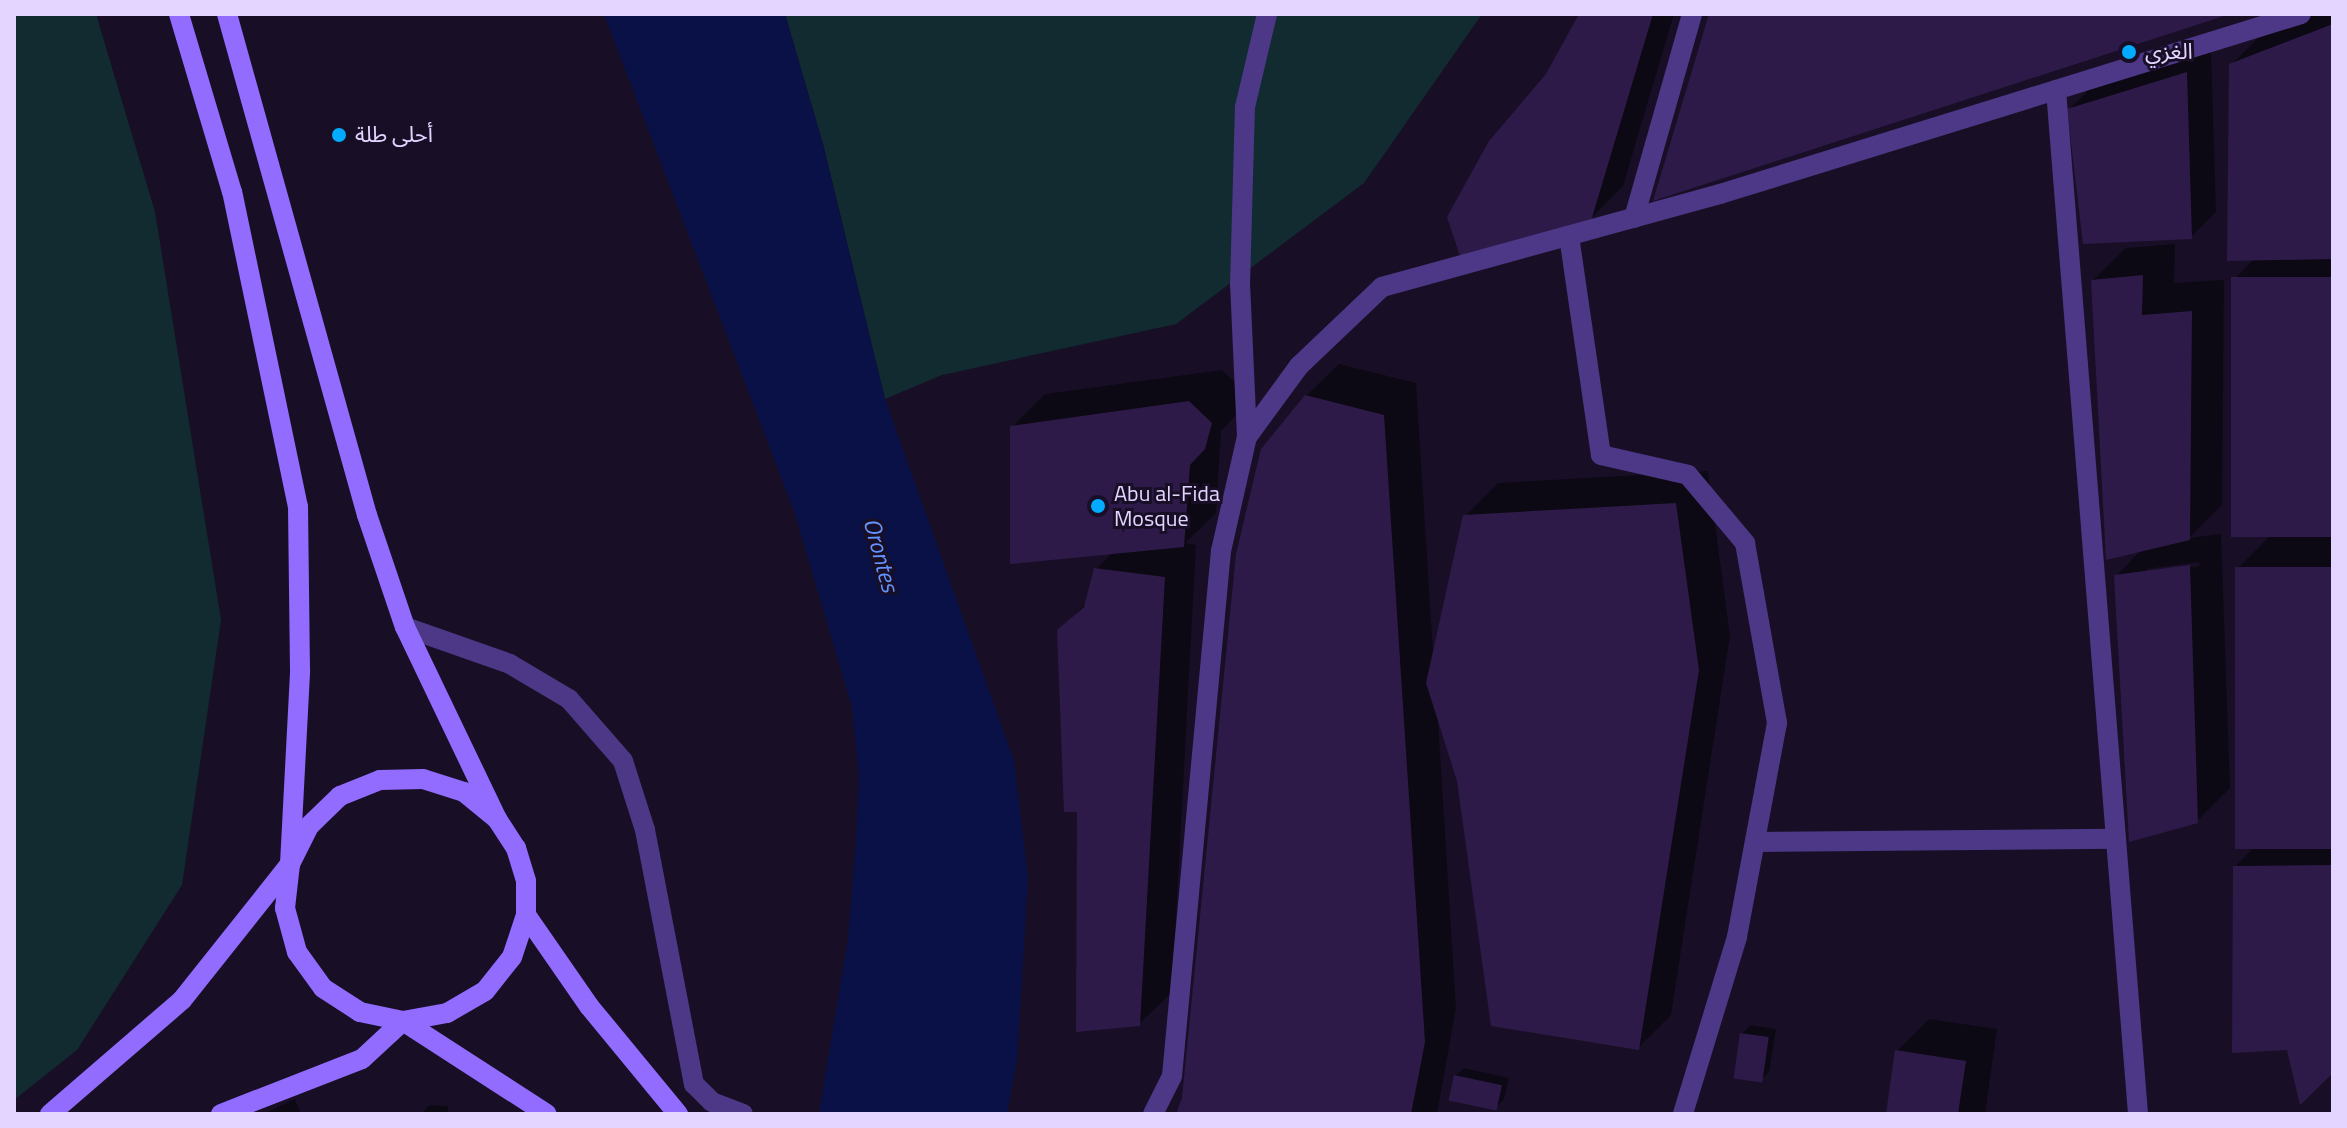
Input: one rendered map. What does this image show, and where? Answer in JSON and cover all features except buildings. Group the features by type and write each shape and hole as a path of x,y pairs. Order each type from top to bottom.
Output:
{"main road":[{"path":"179,14 232,192 298,507 300,670 285,908 297,952 323,988 360,1012 403,1021 547,1114"},
{"path":"221,1114 362,1059 403,1021 447,1013 485,991 512,957 526,915 526,881 516,848 497,819 405,627 367,515 227,14"},
{"path":"50,1114 182,1000 290,864 309,826 340,796 380,780 423,779 464,792 497,819"},
{"path":"526,915 589,1006 678,1114"}],"street":[{"path":"1153,1114 1172,1076 1221,551 1247,437 1240,285 1245,107 1267,14"},
{"path":"1634,218 1692,14"},
{"path":"1247,437 1299,366 1382,287 1634,218 2301,14"},
{"path":"2056,90 2138,1114"},
{"path":"1569,236 1601,455 1688,475 1745,543 1777,723 1737,937 1683,1114"},
{"path":"405,627 510,664 569,699 623,761 645,830 694,1084 712,1102 743,1114"},
{"path":"1755,842 2116,839"}],"green space":[{"path":"14,14 96,14 155,212 221,620 182,885 77,1050 14,1100"},
{"path":"785,14 1482,14 1364,183 1176,324 942,375 885,399 823,144"}],"water":[{"name":"Orontes","path":"604,14 785,14 823,144 885,399 1014,761 1028,878 1017,1059 1007,1114 819,1114 848,939 856,842 859,776 852,707 794,511"}],"place":[{"name":"الغزي","path":"2129,52"},
{"name":"أحلى طلة","path":"339,135"},
{"name":"Abu al-Fida Mosque","path":"1098,506"}]}
